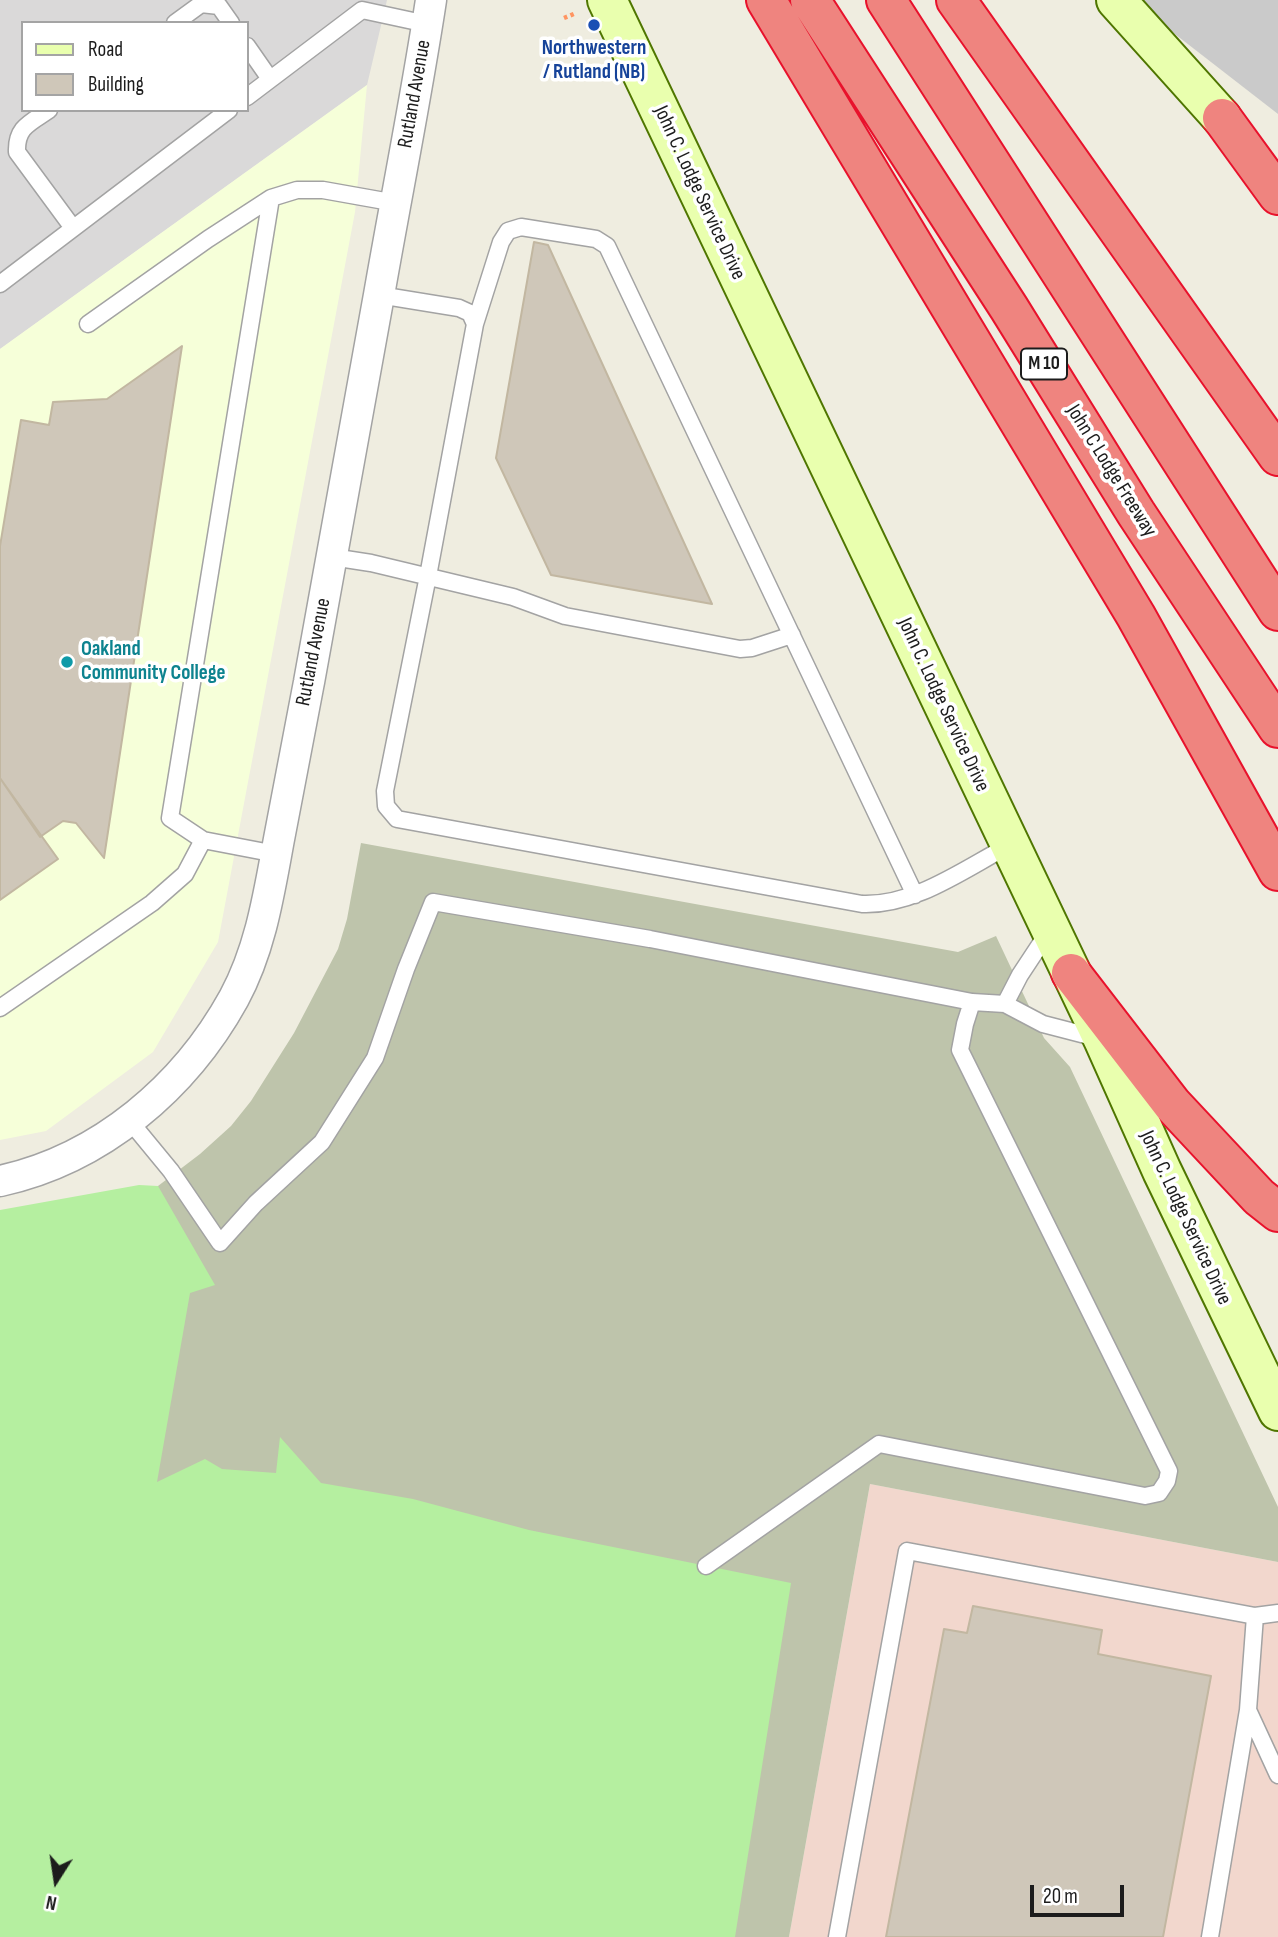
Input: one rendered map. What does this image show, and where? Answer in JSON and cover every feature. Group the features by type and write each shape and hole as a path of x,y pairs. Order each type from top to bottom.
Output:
{"highway":[{"path":"766,0 1136,616 1278,871"},
{"name":"John C Lodge Freeway","path":"810,0 1009,308 1136,513 1278,727"},
{"path":"886,0 1278,611"},
{"path":"956,0 1278,456"},
{"path":"1222,118 1278,175"},
{"path":"1222,118 1278,195"},
{"path":"1070,973 1172,1104 1259,1197 1278,1212"}],"main road":[{"name":"John C. Lodge Service Drive","path":"607,0 1278,1411"},
{"path":"1116,0 1222,118"}],"street":[{"name":"Rutland Avenue","path":"0,1181 17,1177 79,1152 106,1137 178,1078 197,1056 235,996 261,929 332,557 429,12"}],"lane":[{"path":"178,21 201,4 219,6 230,21"},
{"path":"248,96 361,5 429,12"},
{"path":"248,47 270,79"},
{"path":"46,112 21,129 16,140 17,152 73,228"},
{"path":"0,284 226,112"},
{"path":"88,324 271,198 297,190 323,190 396,203"},
{"path":"271,198 170,818 203,840 276,854"},
{"path":"915,895 607,246 596,239 521,227 509,231 500,242 475,324 385,791 386,806 397,819 862,904 882,903 915,895 1010,845"},
{"path":"379,295 459,308 470,313 475,324"},
{"path":"332,557 428,576 513,597 565,616 740,649 793,635"},
{"path":"0,1008 152,903 185,874 203,840"},
{"path":"129,1119 171,1171 220,1243 256,1203 322,1142 375,1058 433,902 650,939 972,1002 1005,1004 1043,1024 1103,1039"},
{"path":"1005,1004 1020,975 1049,931"},
{"path":"706,1566 879,1444 1145,1496 1159,1493 1167,1481 1169,1471 960,1050 972,1002"},
{"path":"838,1937 907,1551 1255,1616 1278,1613"},
{"path":"1210,1937 1248,1710 1255,1616"},
{"path":"1248,1710 1278,1775"}],"shaded area":[{"path":"0,0 387,0 367,85 0,349"},
{"path":"1143,0 1278,0 1278,114 1171,31"},
{"path":"367,85 355,212 218,942 153,1052 46,1131 0,1140 0,349"},
{"path":"361,843 958,952 996,936 1044,1038 1070,1067 1278,1507 1278,1562 870,1484 789,1937 0,1937 114,1209 158,1186 200,1154 231,1126 251,1101 294,1033 338,949 347,919"},
{"path":"870,1484 1278,1562 1278,1937 789,1937"}],"green space":[{"path":"139,1185 158,1186 215,1285 190,1293 157,1482 205,1459 222,1469 276,1473 280,1437 321,1483 413,1499 529,1530 791,1583 735,1937 0,1937 0,1210"}],"building":[{"path":"534,242 548,245 712,604 551,575 496,458"},
{"name":"Oakland Community College","path":"182,346 104,858 76,823 63,821 40,837 0,778 0,546 21,420 49,425 53,402 107,399"},
{"path":"0,778 58,859 0,900"},
{"path":"973,1606 1102,1630 1098,1654 1211,1676 1163,1937 886,1937 944,1629 967,1633"}],"place":[{"name":"Northwestern / Rutland (NB)","path":"594,25"},
{"name":"Oakland Community College","path":"67,662"}]}
